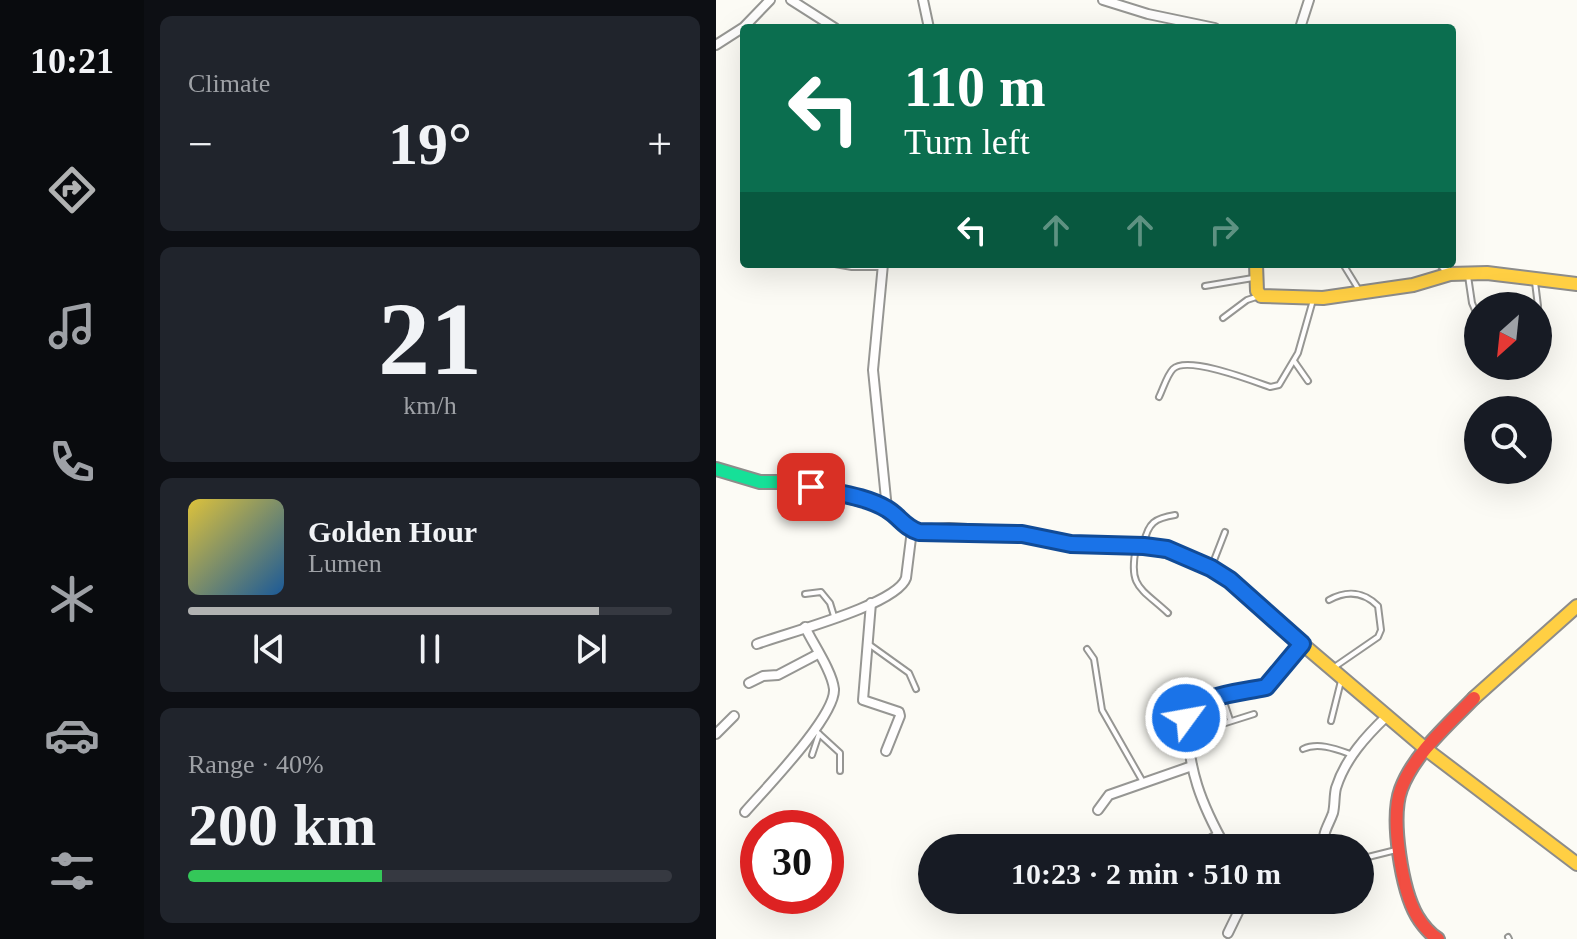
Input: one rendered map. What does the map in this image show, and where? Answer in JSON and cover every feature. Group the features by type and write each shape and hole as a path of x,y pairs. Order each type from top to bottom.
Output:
{"street":[{"path":"747,24 770,0"},
{"path":"791,0 829,24"},
{"path":"923,0 928,24"},
{"path":"1103,0 1196,24"},
{"path":"1301,24 1309,0"},
{"path":"716,45 740,30"},
{"path":"882,268 873,381 887,509"},
{"path":"1256,271 1257,291 1261,296 1314,297 1413,285 1446,269 1468,274 1577,284"},
{"path":"716,469 760,482 791,482 878,504 912,530 1022,534 1071,544 1140,546 1183,555 1211,568 1251,597 1342,679 1472,787 1577,864"},
{"path":"757,644 835,618 871,603 904,584 912,530"},
{"path":"871,603 863,700 895,709 900,716 886,751"},
{"path":"1434,938 1424,927 1405,885 1398,806 1407,773 1454,719 1577,606"},
{"path":"747,810 816,732 834,699 832,680 805,627"},
{"path":"1218,833 1202,803 1187,748 1186,718 1192,709 1234,691 1266,687 1302,644"},
{"path":"749,683 763,676 778,675 818,654"},
{"path":"716,734 734,716"},
{"path":"1323,834 1334,810 1336,787 1352,755 1387,716"},
{"path":"1098,810 1109,795 1192,766"},
{"path":"1228,933 1237,914"}],"lane":[{"path":"1345,268 1360,292"},
{"path":"1205,286 1256,271"},
{"path":"1468,274 1470,292"},
{"path":"1535,279 1536,292"},
{"path":"1223,318 1247,300 1261,296"},
{"path":"1159,397 1173,369 1179,366 1218,370 1270,387 1283,380 1294,361 1314,297"},
{"path":"1294,361 1308,381"},
{"path":"1168,613 1135,583 1133,565 1152,522 1175,515"},
{"path":"1211,568 1225,532"},
{"path":"805,594 821,592 826,596 835,618"},
{"path":"1329,600 1340,594 1356,593 1373,600 1378,606 1381,630 1374,640 1331,669"},
{"path":"868,644 909,673 916,689"},
{"path":"1087,649 1094,659 1102,710 1118,733 1144,784"},
{"path":"1331,721 1342,679"},
{"path":"1222,696 1230,720"},
{"path":"1216,726 1254,714"},
{"path":"812,755 816,732"},
{"path":"816,732 840,753 840,771"},
{"path":"1303,749 1308,746 1334,748 1352,755"},
{"path":"1374,856 1401,849"}],"traffic: fast":[{"path":"716,469 760,482 791,482 878,504 919,532 949,530 1022,534 1071,544 1144,546 1183,555 1230,580 1273,619"}],"traffic: slow":[{"path":"1256,268 1257,291 1261,296 1323,298 1413,285 1450,274 1487,273 1577,284"},
{"path":"1474,698 1577,606"},
{"path":"1273,619 1427,750 1577,864"}],"traffic: jam":[{"path":"1438,939 1419,920 1402,872 1397,836 1398,802 1414,764 1474,698"}],"route":[{"path":"811,487 878,504 919,532 949,530 1022,534 1071,544 1167,549 1217,571 1251,597 1302,644 1266,687 1234,691 1192,709 1186,718"}]}
